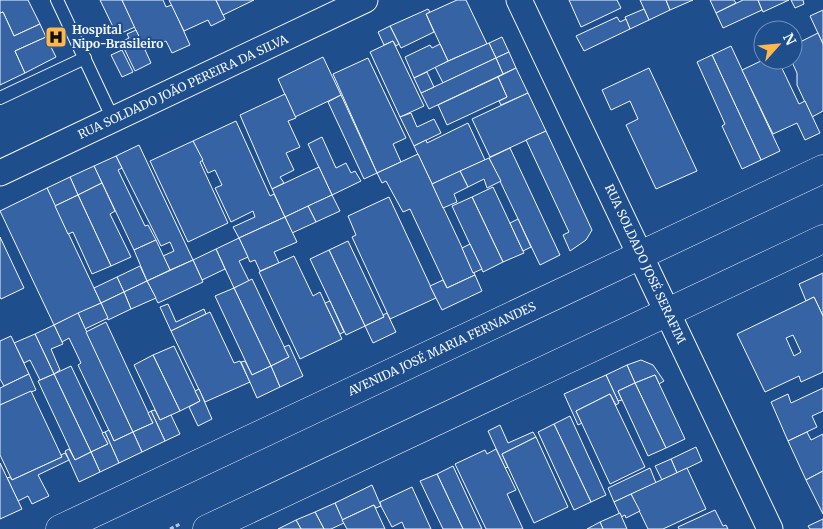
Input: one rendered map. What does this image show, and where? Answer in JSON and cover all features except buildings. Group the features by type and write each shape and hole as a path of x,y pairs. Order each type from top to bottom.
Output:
{"main road":[{"name":"AVENIDA JOSÉ MARIA FERNANDES","path":"60,529 823,169"},
{"path":"207,529 823,239"}],"street":[{"name":"RUA SOLDADO JOÃO PEREIRA DA SILVA","path":"0,173 365,0"},
{"name":"RUA SOLDADO JOSÉ SERAFIM","path":"519,0 770,529"}],"lane":[{"path":"58,0 113,119"},
{"path":"0,98 85,58"}],"place":[{"name":"Hospital Nipo-Brasileiro","path":"56,37"}]}
